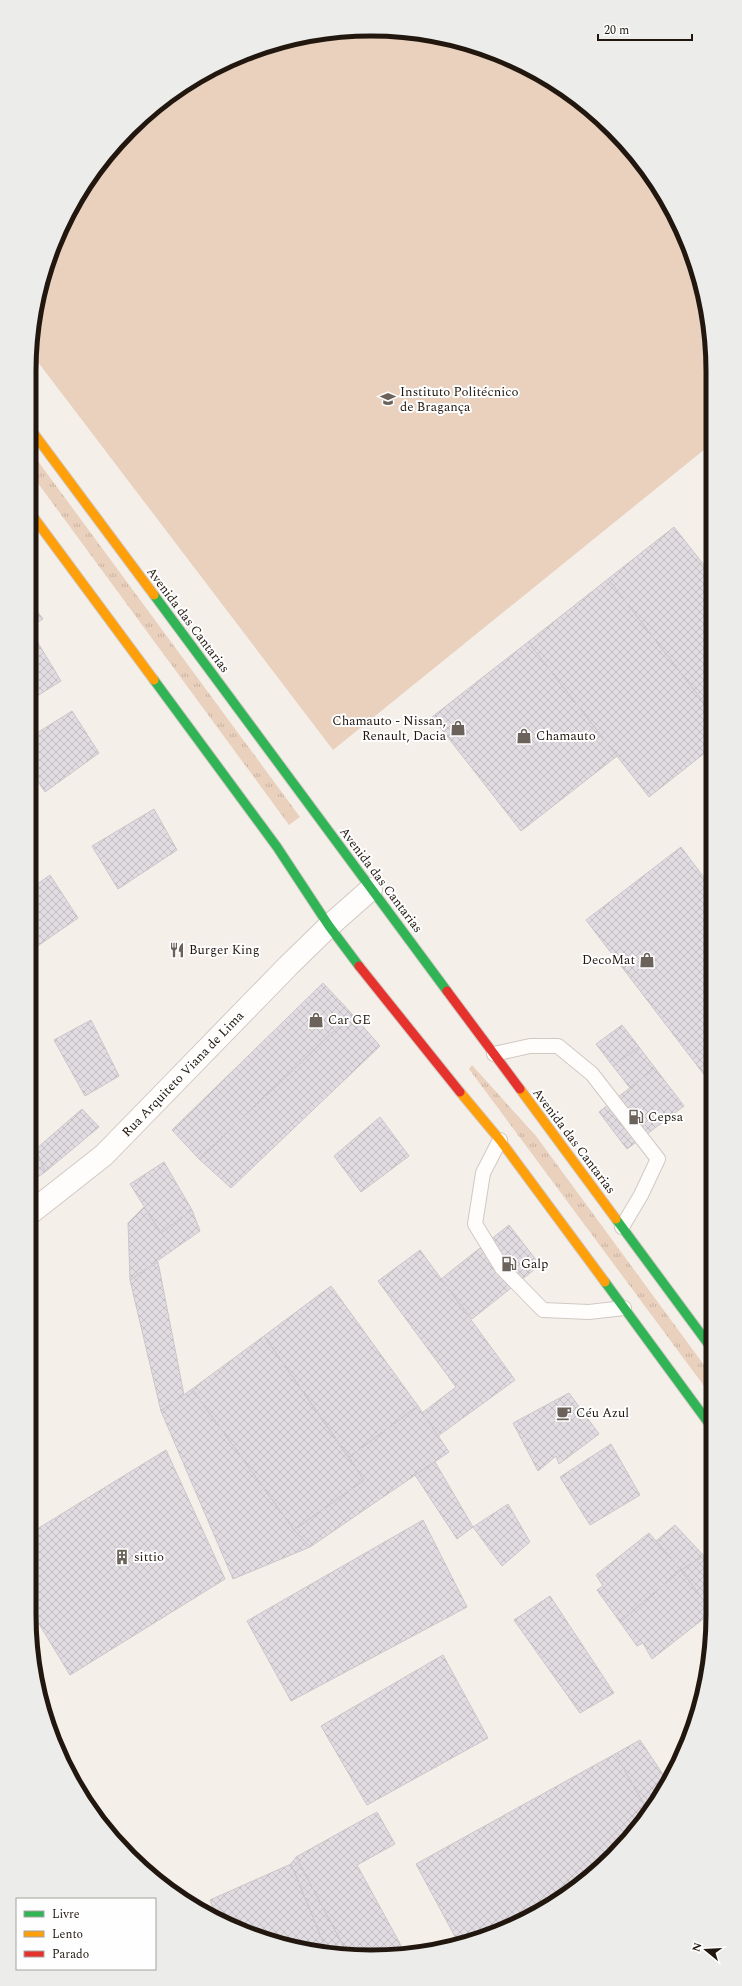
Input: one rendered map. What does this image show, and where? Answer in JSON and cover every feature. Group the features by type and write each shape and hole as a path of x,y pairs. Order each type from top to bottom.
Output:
{"main road":[{"name":"Avenida das Cantarias","path":"36,436 706,1341"},
{"path":"36,520 277,847 329,926 375,986 500,1140 706,1419"}],"street":[{"name":"Rua Arquiteto Viana de Lima","path":"36,1208 104,1155 329,926 371,889"}],"lane":[{"path":"494,1054 530,1046 558,1046 592,1074 658,1159 641,1196 622,1227"},
{"path":"500,1140 483,1173 475,1224 502,1268 543,1310 589,1312 624,1308"}],"green space":[{"name":"Instituto Politécnico de Bragança","path":"371,36 415,39 458,47 479,54 519,71 557,92 592,119 608,134 637,167 650,185 680,243 695,284 700,306 706,371 706,448 333,750 36,360 39,327 47,284 54,263 81,203 92,185 119,150 150,119 167,105 185,92 223,71 284,47 306,42 349,37"},
{"path":"36,459 300,817 289,825 36,481"},
{"path":"472,1065 536,1136 706,1368 706,1389 469,1069"}],"building":[{"path":"674,527 706,568 706,706 608,579"},
{"path":"608,579 706,706 706,752 649,797 528,642"},
{"path":"36,610 43,619 36,614"},
{"path":"36,614 43,619 36,623"},
{"path":"36,640 61,681 36,697"},
{"name":"Chamauto","path":"528,642 617,756 521,831 432,717"},
{"path":"72,711 99,753 45,792 36,778 36,734"},
{"path":"154,809 177,850 118,889 92,846"},
{"path":"681,847 706,880 706,1077 586,920"},
{"path":"50,875 78,918 36,947 36,885"},
{"path":"323,983 352,1014 199,1159 172,1130"},
{"path":"352,1014 380,1046 231,1188 199,1159"},
{"path":"91,1020 119,1076 85,1096 54,1040"},
{"path":"622,1025 639,1047 613,1066 596,1044"},
{"path":"639,1047 655,1068 630,1088 613,1066"},
{"path":"655,1068 684,1106 627,1149 599,1112"},
{"path":"82,1109 99,1127 45,1172 36,1149"},
{"path":"380,1117 409,1156 361,1192 334,1156"},
{"path":"36,1148 45,1172 36,1178"},
{"path":"164,1162 192,1210 161,1233 130,1184"},
{"path":"144,1207 161,1233 192,1210 200,1231 130,1280 128,1223"},
{"path":"509,1225 540,1265 472,1319 441,1279"},
{"path":"420,1250 515,1380 438,1436 422,1413 456,1387 378,1281"},
{"path":"158,1262 184,1395 161,1411 130,1280"},
{"path":"331,1286 418,1406 349,1457 264,1336"},
{"path":"264,1336 364,1480 294,1530 192,1389"},
{"path":"192,1389 294,1530 310,1547 233,1579 161,1411"},
{"path":"569,1393 599,1434 559,1464 556,1456 538,1471 513,1423"},
{"path":"418,1406 449,1452 310,1547 294,1530 364,1480 349,1457"},
{"path":"611,1444 640,1495 590,1525 560,1477"},
{"name":"sittio","path":"166,1450 225,1579 70,1675 36,1619 36,1530"},
{"path":"435,1462 473,1527 457,1539 415,1475"},
{"path":"508,1504 530,1542 502,1566 473,1527"},
{"path":"423,1520 467,1607 291,1701 247,1621"},
{"path":"675,1525 704,1556 681,1570 656,1541"},
{"path":"649,1533 681,1570 620,1622 597,1590 603,1586 596,1575"},
{"path":"704,1556 706,1559 706,1604 681,1570"},
{"path":"681,1570 706,1604 706,1617 652,1659 643,1643 637,1646 620,1622"},
{"path":"550,1596 614,1693 580,1713 514,1620"},
{"path":"443,1655 488,1738 367,1805 321,1726"},
{"path":"640,1740 664,1776 646,1807 615,1754"},
{"path":"615,1754 646,1807 623,1836 608,1852 575,1881 557,1894 519,1915 458,1939 456,1939 416,1864"},
{"path":"377,1812 395,1844 357,1865 402,1948 371,1950 345,1949 296,1857"},
{"path":"296,1857 345,1949 325,1947 291,1864"},
{"path":"291,1864 325,1947 284,1939 243,1924 214,1910 210,1900"}],"traffic: fast":[{"path":"154,595 447,991"},
{"path":"154,680 277,847 329,926 359,966"},
{"path":"616,1219 706,1341"},
{"path":"605,1282 706,1419"}],"traffic: slow":[{"path":"36,436 154,595"},
{"path":"36,520 154,680"},
{"path":"520,1089 616,1219"},
{"path":"460,1092 500,1140 605,1282"}],"traffic: jam":[{"path":"359,966 460,1092"},
{"path":"447,991 520,1089"}],"place":[{"name":"Instituto Politécnico de Bragança","path":"388,399"},
{"name":"Chamauto - Nissan, Renault, Dacia","path":"458,728"},
{"name":"Chamauto","path":"524,736"},
{"name":"Burger King","path":"177,950"},
{"name":"DecoMat","path":"647,960"},
{"name":"Car GE","path":"316,1020"},
{"name":"Cepsa","path":"636,1117"},
{"name":"Galp","path":"509,1264"},
{"name":"Céu Azul","path":"564,1413"},
{"name":"sittio","path":"122,1557"}]}
